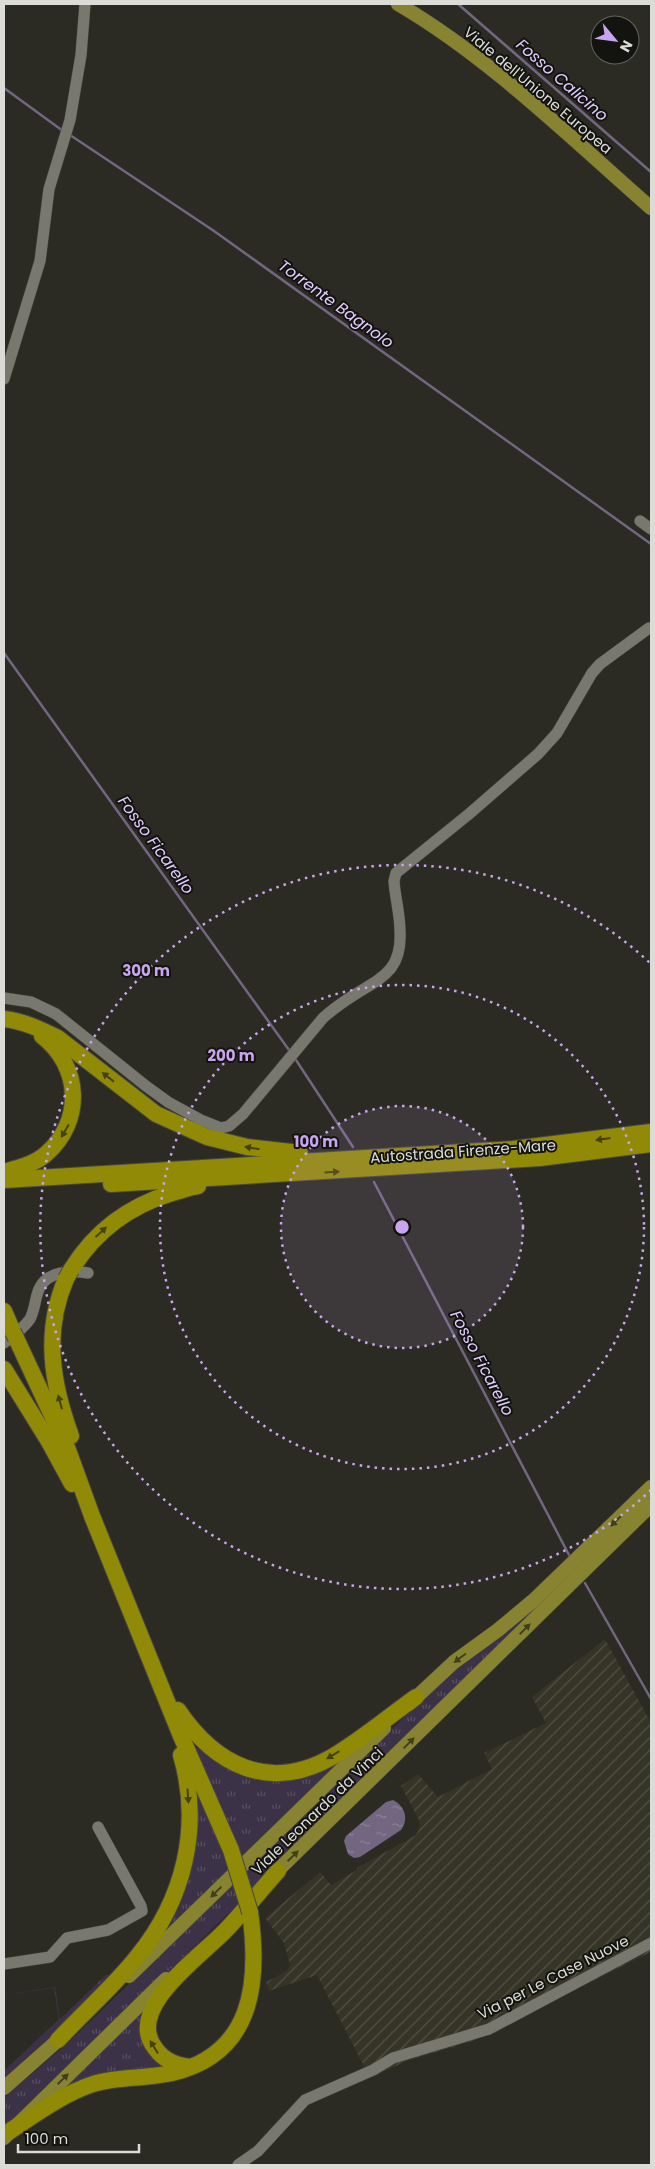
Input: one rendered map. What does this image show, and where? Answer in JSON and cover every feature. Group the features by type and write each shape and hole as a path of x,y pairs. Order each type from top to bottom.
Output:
{"highway":[{"path":"10,1020 39,1028 58,1038 156,1114 206,1138 273,1151 300,1153 369,1151 387,1156"},
{"path":"4,1172 33,1162 46,1154 62,1137 72,1117 74,1092 68,1069 61,1056 45,1038 10,1020"},
{"name":"Autostrada Firenze-Mare","path":"4,1180 513,1149 651,1132"},
{"name":"Autostrada Firenze-Mare","path":"4,1190 540,1158 651,1144"},
{"path":"92,1516 80,1465 57,1391 51,1356 54,1318 68,1274 101,1231 121,1216 144,1203 193,1187 271,1181 293,1174"},
{"path":"4,1311 11,1338 36,1382 68,1450 92,1516 159,1681 231,1850 250,1912 254,1967 246,2010 232,2037 221,2051 195,2068 169,2074 134,2076 93,2084 51,2104 7,2135"},
{"path":"4,1369 48,1440 69,1481 92,1516"},
{"path":"159,1681 192,1731 216,1754 248,1768 272,1772 294,1772 331,1758 416,1697"},
{"path":"58,2040 138,1956 171,1905 184,1870 190,1821 186,1774 159,1681"},
{"path":"195,2068 176,2065 160,2056 150,2043 147,2026 151,2009 168,1987 224,1932 278,1871"}],"main road":[{"name":"Viale dell'Unione Europea","path":"398,4 438,30 498,75 651,208"},
{"name":"Viale Leonardo da Vinci","path":"4,2088 164,1943 416,1697 454,1662 498,1630 534,1600 651,1487"},
{"name":"Viale Leonardo da Vinci","path":"7,2135 651,1505"}],"street":[{"path":"4,379 36,274 42,246 49,189 69,124 81,55 84,4"},
{"path":"640,521 651,529"},
{"path":"4,998 31,1002 56,1014 168,1102 212,1125 221,1128 229,1126 243,1114 323,1018 337,1006 379,981 392,967 400,946 394,880 396,873 469,814 543,749 557,733 592,673 600,664 649,628"},
{"path":"11,1338 31,1317 39,1290 45,1280 57,1273 88,1273"},
{"path":"4,1964 50,1957 67,1938 108,1930 142,1911 142,1906 98,1827"},
{"name":"Via per Le Case Nuove","path":"238,2165 258,2151 305,2100 373,2070 393,2058 490,2029 651,1943"}],"shaded area":[{"path":"605,1639 651,1723 651,1952 470,2042 409,2060 370,2078 317,1975 269,1991 266,1982 287,1971 290,1965 284,1943 265,1918 320,1872 331,1885 416,1835 420,1827 419,1820 401,1786 418,1774 438,1797 492,1769 484,1753 546,1723 532,1697"}],"green space":[{"path":"651,1495 651,1499 317,1827 272,1862 264,1870 252,1890 4,2131 4,2098 71,2040 435,1687"},
{"path":"197,1747 213,1760 236,1772 333,1763 336,1767 153,1946 168,1919 193,1750"},
{"path":"106,1975 114,1975 40,2048 4,2079 4,2071 59,2019 54,1988 4,1995 55,1987 60,2019"},
{"path":"150,2003 146,2015 173,2070 57,2092"}],"water":[{"path":"393,1800 403,1809 405,1822 401,1830 360,1857 354,1858 348,1854 344,1841 346,1836 386,1802"}],"waterway":[{"name":"Fosso Calicino","path":"458,4 651,172"},
{"name":"Torrente Bagnolo","path":"4,88 63,131"},
{"name":"Torrente Bagnolo","path":"70,135 214,231 651,544"},
{"name":"Fosso Ficarello","path":"4,653 289,1050"},
{"name":"Fosso Ficarello","path":"296,1060 353,1147"},
{"name":"Fosso Ficarello","path":"374,1182 569,1555"},
{"name":"Fosso Ficarello","path":"585,1583 651,1699"}]}
